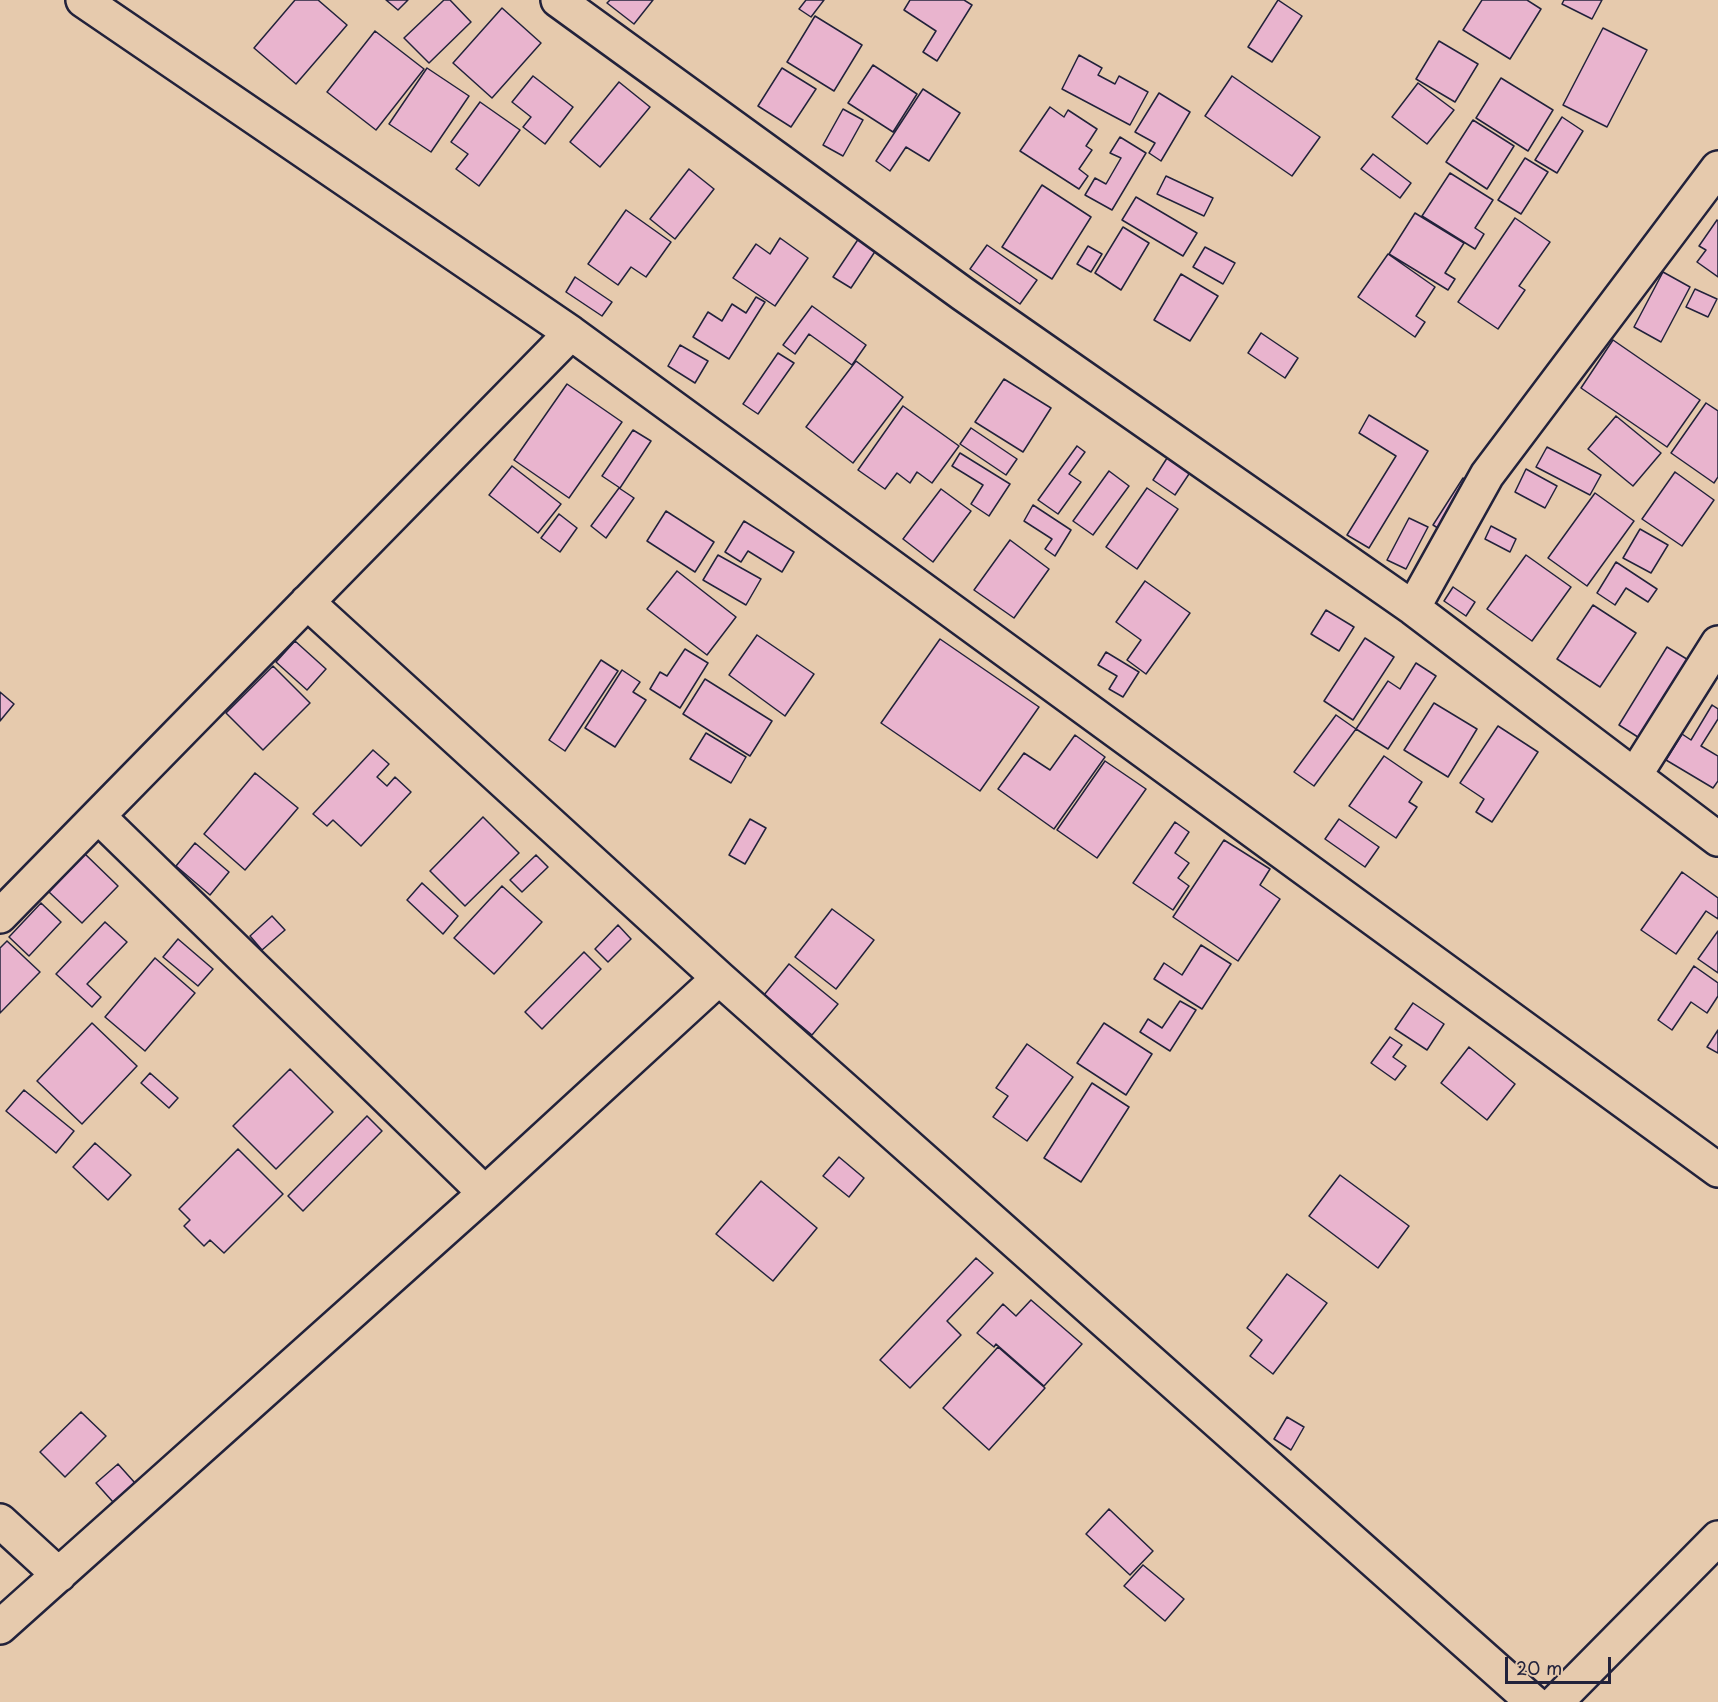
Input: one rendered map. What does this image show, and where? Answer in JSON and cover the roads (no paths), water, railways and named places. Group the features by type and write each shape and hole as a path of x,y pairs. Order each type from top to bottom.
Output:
{"street":[{"path":"83,0 572,333 1718,1170"},
{"path":"558,0 963,294 1413,608 1718,839"},
{"path":"1413,608 1487,475 1718,168"},
{"path":"0,916 572,333"},
{"path":"307,603 720,978 1533,1702"},
{"path":"1635,775 1718,643"},
{"path":"98,816 485,1193"},
{"path":"0,1627 485,1193 720,978"},
{"path":"0,1521 59,1575"},
{"path":"1556,1702 1718,1538"}]}
